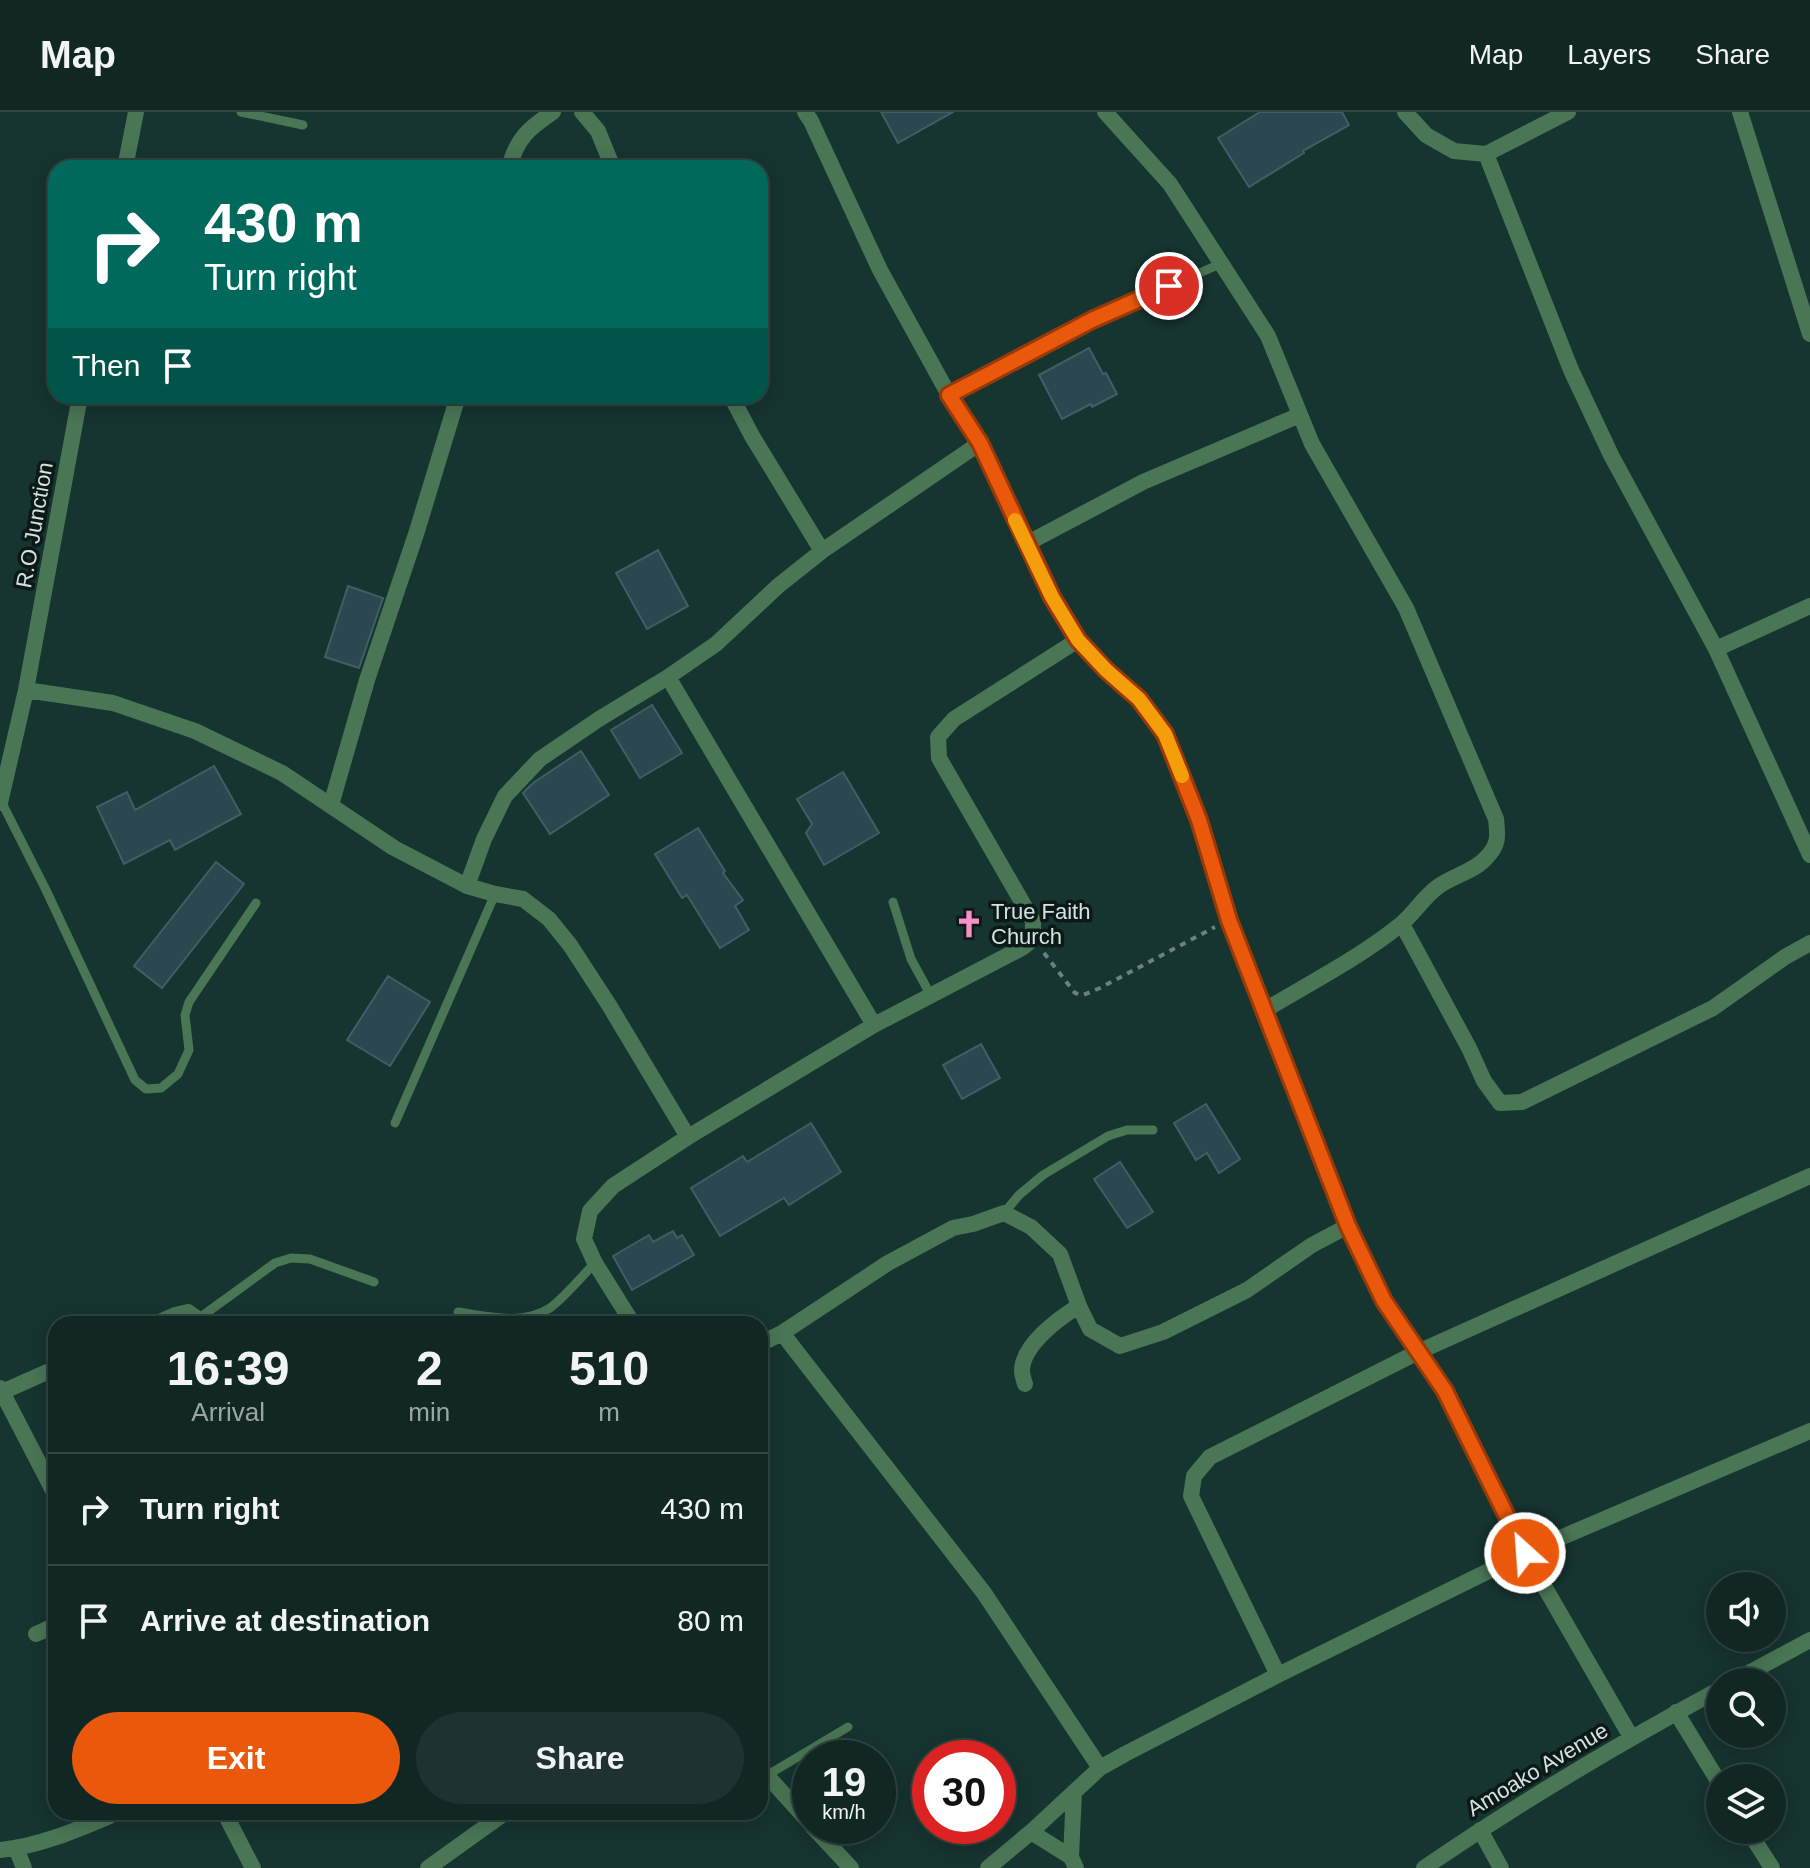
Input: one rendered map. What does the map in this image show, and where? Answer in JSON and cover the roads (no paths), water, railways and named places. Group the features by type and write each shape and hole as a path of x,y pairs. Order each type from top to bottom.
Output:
{"street":[{"path":"127,160 136,112"},
{"path":"511,160 529,128 553,112"},
{"path":"582,112 598,131 610,160"},
{"path":"805,112 880,270 949,395 980,443 1052,597 1078,640 1139,699 1165,734 1199,820 1229,920 1348,1226 1384,1301 1445,1391 1525,1553 1631,1737"},
{"path":"1105,112 1170,184 1268,336 1312,444 1406,608 1496,819 1499,839 1487,858 1435,888 1402,924 1265,1010"},
{"path":"1405,112 1426,135 1454,151 1486,154 1568,112"},
{"path":"1740,112 1810,334"},
{"path":"1486,154 1571,370 1611,455 1716,649 1810,855"},
{"name":"R.O Junction","path":"0,802 26,690 79,404"},
{"path":"331,805 367,680 456,404"},
{"path":"735,404 822,551"},
{"path":"1026,544 1143,482 1300,415"},
{"path":"467,886 484,839 505,796 540,759 716,644 778,586 822,551 980,443"},
{"path":"1716,649 1810,606"},
{"path":"628,1316 584,1239 590,1211 613,1186 874,1025 1022,948 1033,939 1033,921 939,758 938,737 954,719 1078,640"},
{"path":"668,677 874,1025"},
{"path":"26,690 113,703 195,731 282,773 394,848 467,886 523,899 549,919 570,945 688,1137"},
{"path":"1402,924 1484,1081 1500,1103 1522,1102 1713,1008 1810,943"},
{"path":"1278,1675 1191,1496 1194,1476 1210,1457 1418,1352 1810,1176"},
{"path":"768,1340 888,1263 953,1228 1004,1213 1031,1227 1060,1254 1090,1329 1120,1346 1163,1332 1247,1290 1312,1245 1348,1226"},
{"path":"1025,1384 1022,1371 1026,1354 1058,1318 1079,1306"},
{"path":"173,1316 188,1312 193,1316"},
{"path":"782,1333 984,1593 1100,1768"},
{"path":"48,1371 1,1391 48,1481"},
{"path":"988,1868 1100,1768 1278,1675 1525,1553 1810,1431"},
{"path":"36,1634 48,1629"},
{"path":"1758,1668 1810,1640"},
{"name":"Amoako Avenue","path":"1424,1868 1631,1737 1706,1696"},
{"path":"1676,1712 1708,1764"},
{"path":"768,1778 792,1804"},
{"path":"1073,1863 1074,1792"},
{"path":"24,1868 8,1849 69,1833 100,1820"},
{"path":"228,1820 253,1868"},
{"path":"428,1868 495,1820"},
{"path":"1480,1830 1501,1868"},
{"path":"1031,1832 1073,1863"},
{"path":"829,1844 851,1868"},
{"path":"1757,1844 1772,1868"}],"lane":[{"path":"241,112 303,125"},
{"path":"949,395 1092,320 1220,264"},
{"path":"0,802 46,890 135,1080 146,1089 161,1088 178,1074 189,1050 185,1015 189,1002 256,903"},
{"path":"395,1123 495,894"},
{"path":"893,902 911,959 930,994"},
{"path":"1004,1213 1019,1195 1043,1175 1108,1136 1127,1130 1153,1130"},
{"path":"206,1316 275,1263 291,1258 310,1259 374,1282"},
{"path":"526,1316 550,1308 595,1263"},
{"path":"458,1312 488,1316"},
{"path":"768,1769 848,1727"}],"place":[{"name":"True Faith Church","path":"969,924"}]}
